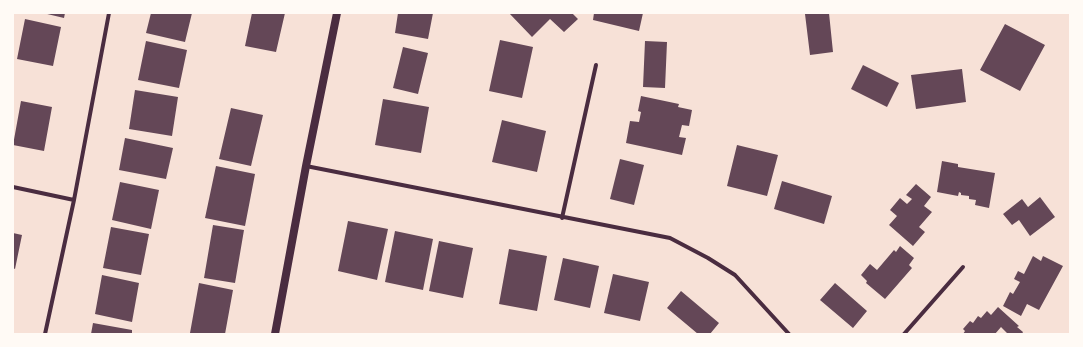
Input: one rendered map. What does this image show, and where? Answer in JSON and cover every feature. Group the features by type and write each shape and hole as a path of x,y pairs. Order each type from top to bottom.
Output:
{"main road":[{"path":"275,334 306,166 337,13"}],"street":[{"path":"45,334 74,200 109,13"},
{"path":"562,218 596,65"},
{"path":"306,166 562,218 670,238 708,258 734,275 788,334"},
{"path":"13,187 74,200"},
{"path":"904,334 963,267"}],"building":[{"path":"43,13 65,13 64,18"},
{"path":"151,13 192,13 185,42 146,33"},
{"path":"252,13 285,13 276,52 245,46"},
{"path":"398,13 433,13 428,39 395,33"},
{"path":"509,13 572,13 578,19 564,32 550,19 532,37"},
{"path":"594,13 643,13 639,31 593,20"},
{"path":"829,13 833,52 810,55 805,14"},
{"path":"25,19 61,27 53,66 17,59"},
{"path":"1005,24 1045,45 1020,91 980,70"},
{"path":"500,40 533,47 522,98 489,91"},
{"path":"146,41 187,50 179,88 138,80"},
{"path":"645,41 667,42 665,88 643,87"},
{"path":"403,47 428,53 418,94 393,88"},
{"path":"863,65 899,83 887,107 851,89"},
{"path":"962,69 966,102 916,109 911,75"},
{"path":"135,90 178,97 172,136 129,129"},
{"path":"641,96 679,104 678,107 692,110 689,126 682,125 679,137 686,138 682,155 626,143 630,121 639,122 641,112 638,111"},
{"path":"383,99 429,107 421,153 375,145"},
{"path":"21,101 52,107 44,151 13,145"},
{"path":"231,108 263,115 251,166 219,159"},
{"path":"502,120 546,131 537,172 492,162"},
{"path":"125,138 173,148 166,179 119,170"},
{"path":"737,145 778,155 767,196 727,186"},
{"path":"620,159 644,165 634,205 610,199"},
{"path":"942,161 958,164 958,167 995,173 989,208 975,205 976,200 969,199 969,196 961,195 959,192 958,196 937,192"},
{"path":"216,166 255,174 245,226 205,218"},
{"path":"782,181 832,196 824,224 774,209"},
{"path":"120,182 159,190 151,229 112,220"},
{"path":"916,184 931,197 924,206 932,212 919,227 925,232 913,246 889,225 897,216 890,210 900,198 907,204 912,199 906,195"},
{"path":"1040,197 1055,217 1030,236 1019,220 1012,225 1003,214 1022,199 1028,207"},
{"path":"348,221 388,229 377,280 338,271"},
{"path":"213,225 244,230 235,283 204,278"},
{"path":"111,227 149,234 141,275 103,268"},
{"path":"395,231 433,239 423,290 385,282"},
{"path":"13,233 22,235 15,269 13,268"},
{"path":"439,241 473,248 463,298 429,291"},
{"path":"900,246 914,258 909,265 912,268 885,299 866,283 867,281 861,275 870,264 877,270 894,250 896,252"},
{"path":"509,249 547,256 537,311 499,304"},
{"path":"1033,256 1041,261 1043,256 1063,266 1039,310 1027,304 1021,316 1003,306 1010,292 1013,294 1020,282 1014,279 1018,271 1024,274"},
{"path":"563,258 599,266 590,308 554,300"},
{"path":"613,274 649,282 640,321 604,313"},
{"path":"102,275 139,283 132,322 95,314"},
{"path":"199,283 233,290 225,334 190,333"},
{"path":"835,283 867,311 853,328 820,300"},
{"path":"681,291 719,323 710,334 698,334 667,308"},
{"path":"998,307 1019,326 1017,327 1023,332 1022,334 1008,334 1001,327 995,334 963,334 965,331 963,329 970,321 973,323 978,316 981,318 987,311 991,315"},
{"path":"93,323 132,330 132,334 91,334"}]}
